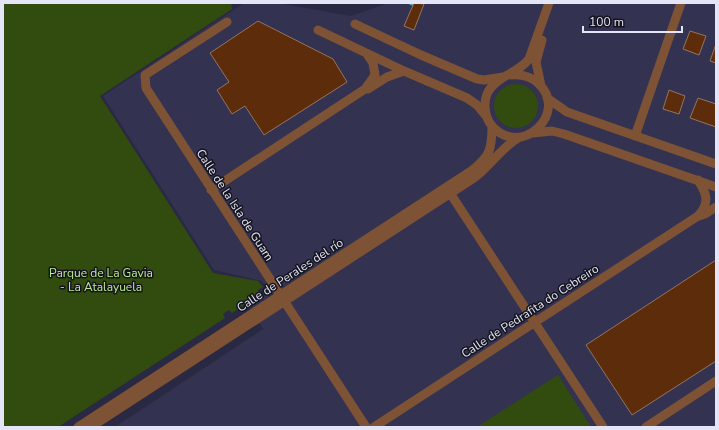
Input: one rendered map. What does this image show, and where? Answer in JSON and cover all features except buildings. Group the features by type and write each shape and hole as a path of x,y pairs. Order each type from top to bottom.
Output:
{"street":[{"path":"487,116 485,101 487,95 496,82 508,76 529,59 549,3"},
{"path":"531,134 544,122 548,108 547,98 536,67 537,57 555,3"},
{"path":"635,136 681,3"},
{"name":"Calle de la Isla de Guam","path":"227,22 145,75 148,93 366,427"},
{"path":"355,24 477,79 484,80 508,76 527,76 542,87"},
{"path":"318,30 366,54 472,100 487,116 492,126 504,135 518,138 531,134 552,131 716,187"},
{"path":"365,90 373,79 375,70 373,63 366,54"},
{"path":"211,190 365,90 371,88 391,75 404,71"},
{"path":"547,98 567,112 716,164"},
{"name":"Calle de Perales del río","path":"91,427 478,166 489,153 492,143 492,126"},
{"name":"Calle de Perales del río","path":"78,427 450,193 484,170 507,144 518,138"},
{"path":"698,180 706,193 707,201 703,210 698,216"},
{"path":"450,193 603,427"},
{"name":"Calle de Pedrafita do Cebreiro","path":"374,427 698,216 705,214 716,207"},
{"path":"646,427 716,381"}],"shaded area":[{"path":"244,3 277,3 351,16 389,3 716,3 716,427 115,427 263,329 248,305 266,295 266,288 262,281 214,270 103,96"}],"green space":[{"name":"Parque de La Gavia - La Atalayuela","path":"3,3 231,3 232,9 100,96 213,273 258,281 263,287 258,290 258,295 232,313 229,310 223,314 225,318 58,427 3,427"},
{"path":"512,84 520,84 525,85 532,90 537,97 537,115 532,122 525,127 512,128 504,125 497,118 494,110 494,102 497,94 504,87"},
{"path":"558,375 591,427 477,427"}],"waterway":[{"path":"409,3 413,5"}]}
